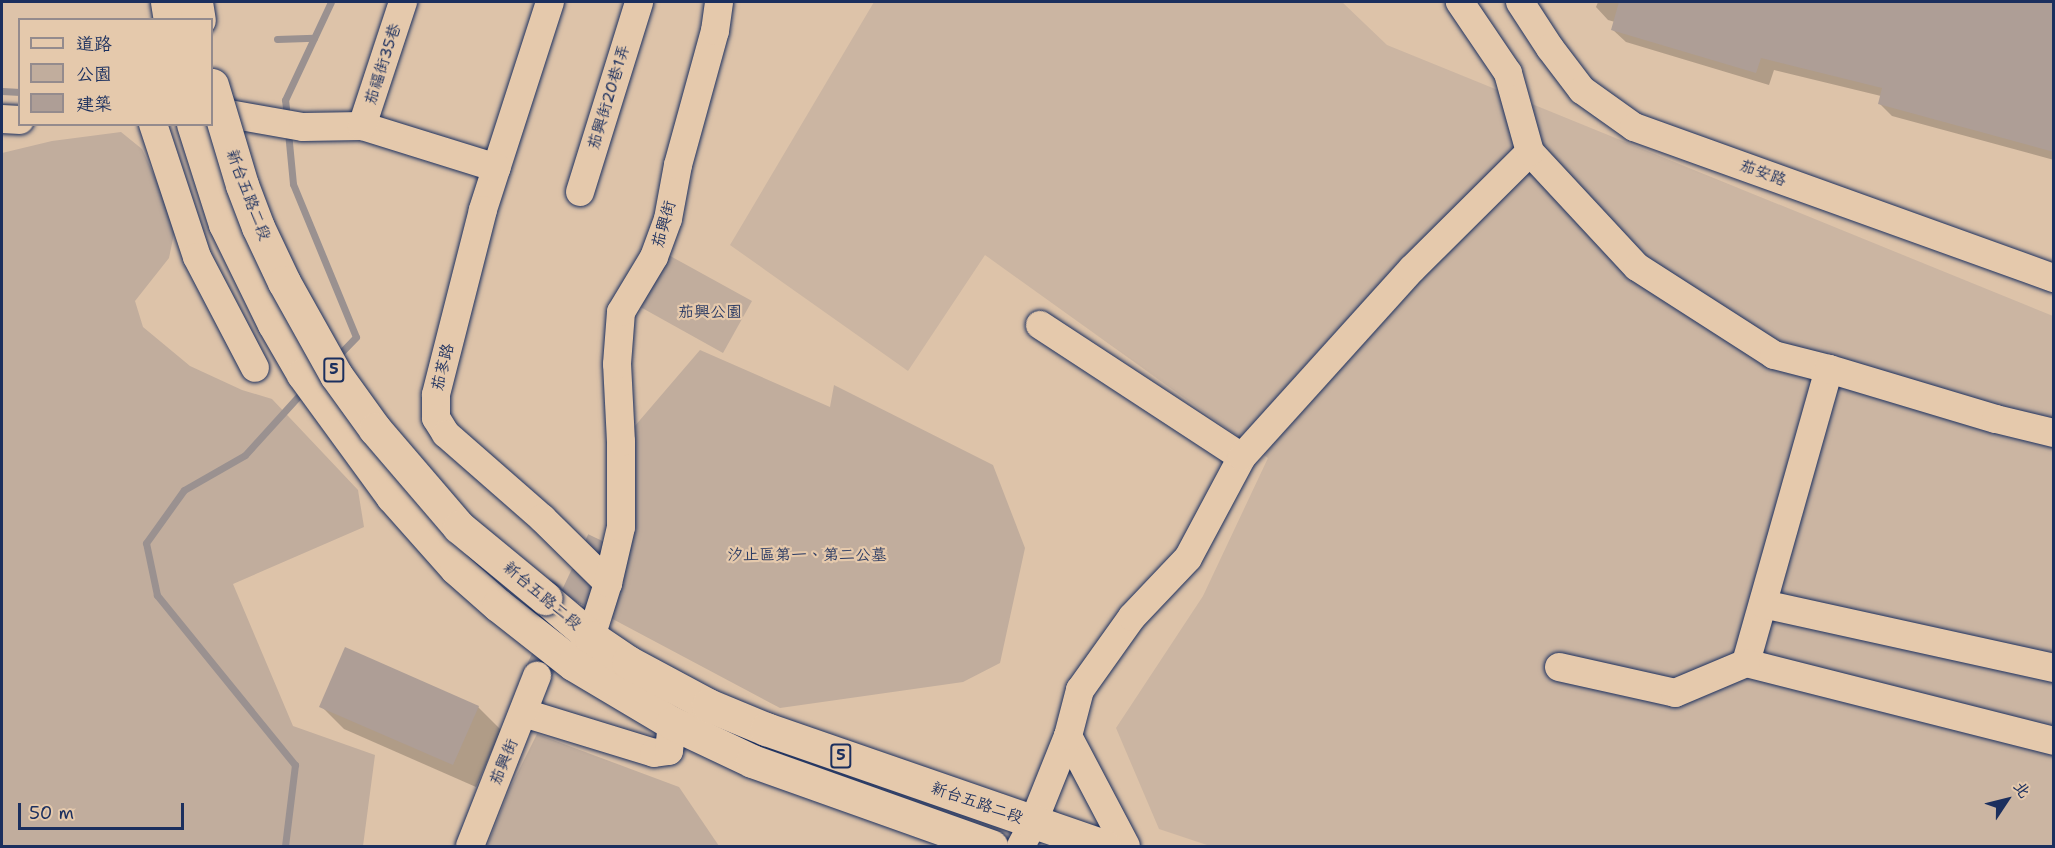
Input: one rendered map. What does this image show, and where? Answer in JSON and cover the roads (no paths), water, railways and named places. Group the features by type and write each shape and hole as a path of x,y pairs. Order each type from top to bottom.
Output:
{"main road":[{"path":"167,2 170,18"},
{"path":"196,2 199,18"},
{"name":"新台五路二段","path":"213,88 242,185 258,227 284,282 336,375 375,429 459,527 591,637 628,662 708,705 1027,835 1104,846"},
{"name":"新台五路二段","path":"194,126 225,224 258,294 303,374 347,437 425,535 456,568 528,630 573,664 672,723 752,761 991,846"}],"street":[{"name":"茄福街35巷","path":"362,126 403,2"},
{"name":"茄苳路","path":"550,2 483,210 435,395 436,418 446,434 542,518 608,583"},
{"name":"茄興街20巷1弄","path":"580,192 639,2"},
{"name":"茄興街","path":"608,583 621,527 621,442 617,364 621,312 654,258 668,219 678,165 715,32 719,2"},
{"path":"1460,2 1508,73 1530,152 1637,267 1774,355 2054,434"},
{"name":"茄安路","path":"1520,2 1550,48 1582,90 1634,127 2054,278"},
{"path":"213,111 276,120 303,127 362,126 497,168"},
{"path":"2,119 18,120"},
{"path":"154,126 197,257 255,368"},
{"path":"1027,835 1068,736 1080,690 1132,617 1188,558 1242,457 1412,269 1530,152"},
{"path":"1040,325 1242,457"},
{"path":"1746,663 1829,369"},
{"name":"茄興街","path":"601,540 610,482 621,442"},
{"path":"573,664 591,637 608,583"},
{"path":"1763,604 2054,668"},
{"path":"1559,667 1676,693 1746,663 2054,741"},
{"name":"茄興街","path":"470,846 537,676"},
{"path":"524,713 654,753 669,751 672,723"},
{"path":"1068,736 1126,846"}],"waterway":[{"path":"287,118 285,100 331,2"},
{"path":"277,39 314,38"},
{"path":"2,91 18,92"},
{"path":"288,132 293,184 356,337 336,358"},
{"path":"285,846 295,765 157,595 146,543 184,490 245,455 303,391"}],"tunnel":[{"path":"537,676 601,540"}],"park label":[{"name":"茄興公園","path":"710,312"},
{"name":"汐止區第一、第二公墓","path":"807,555"}]}
